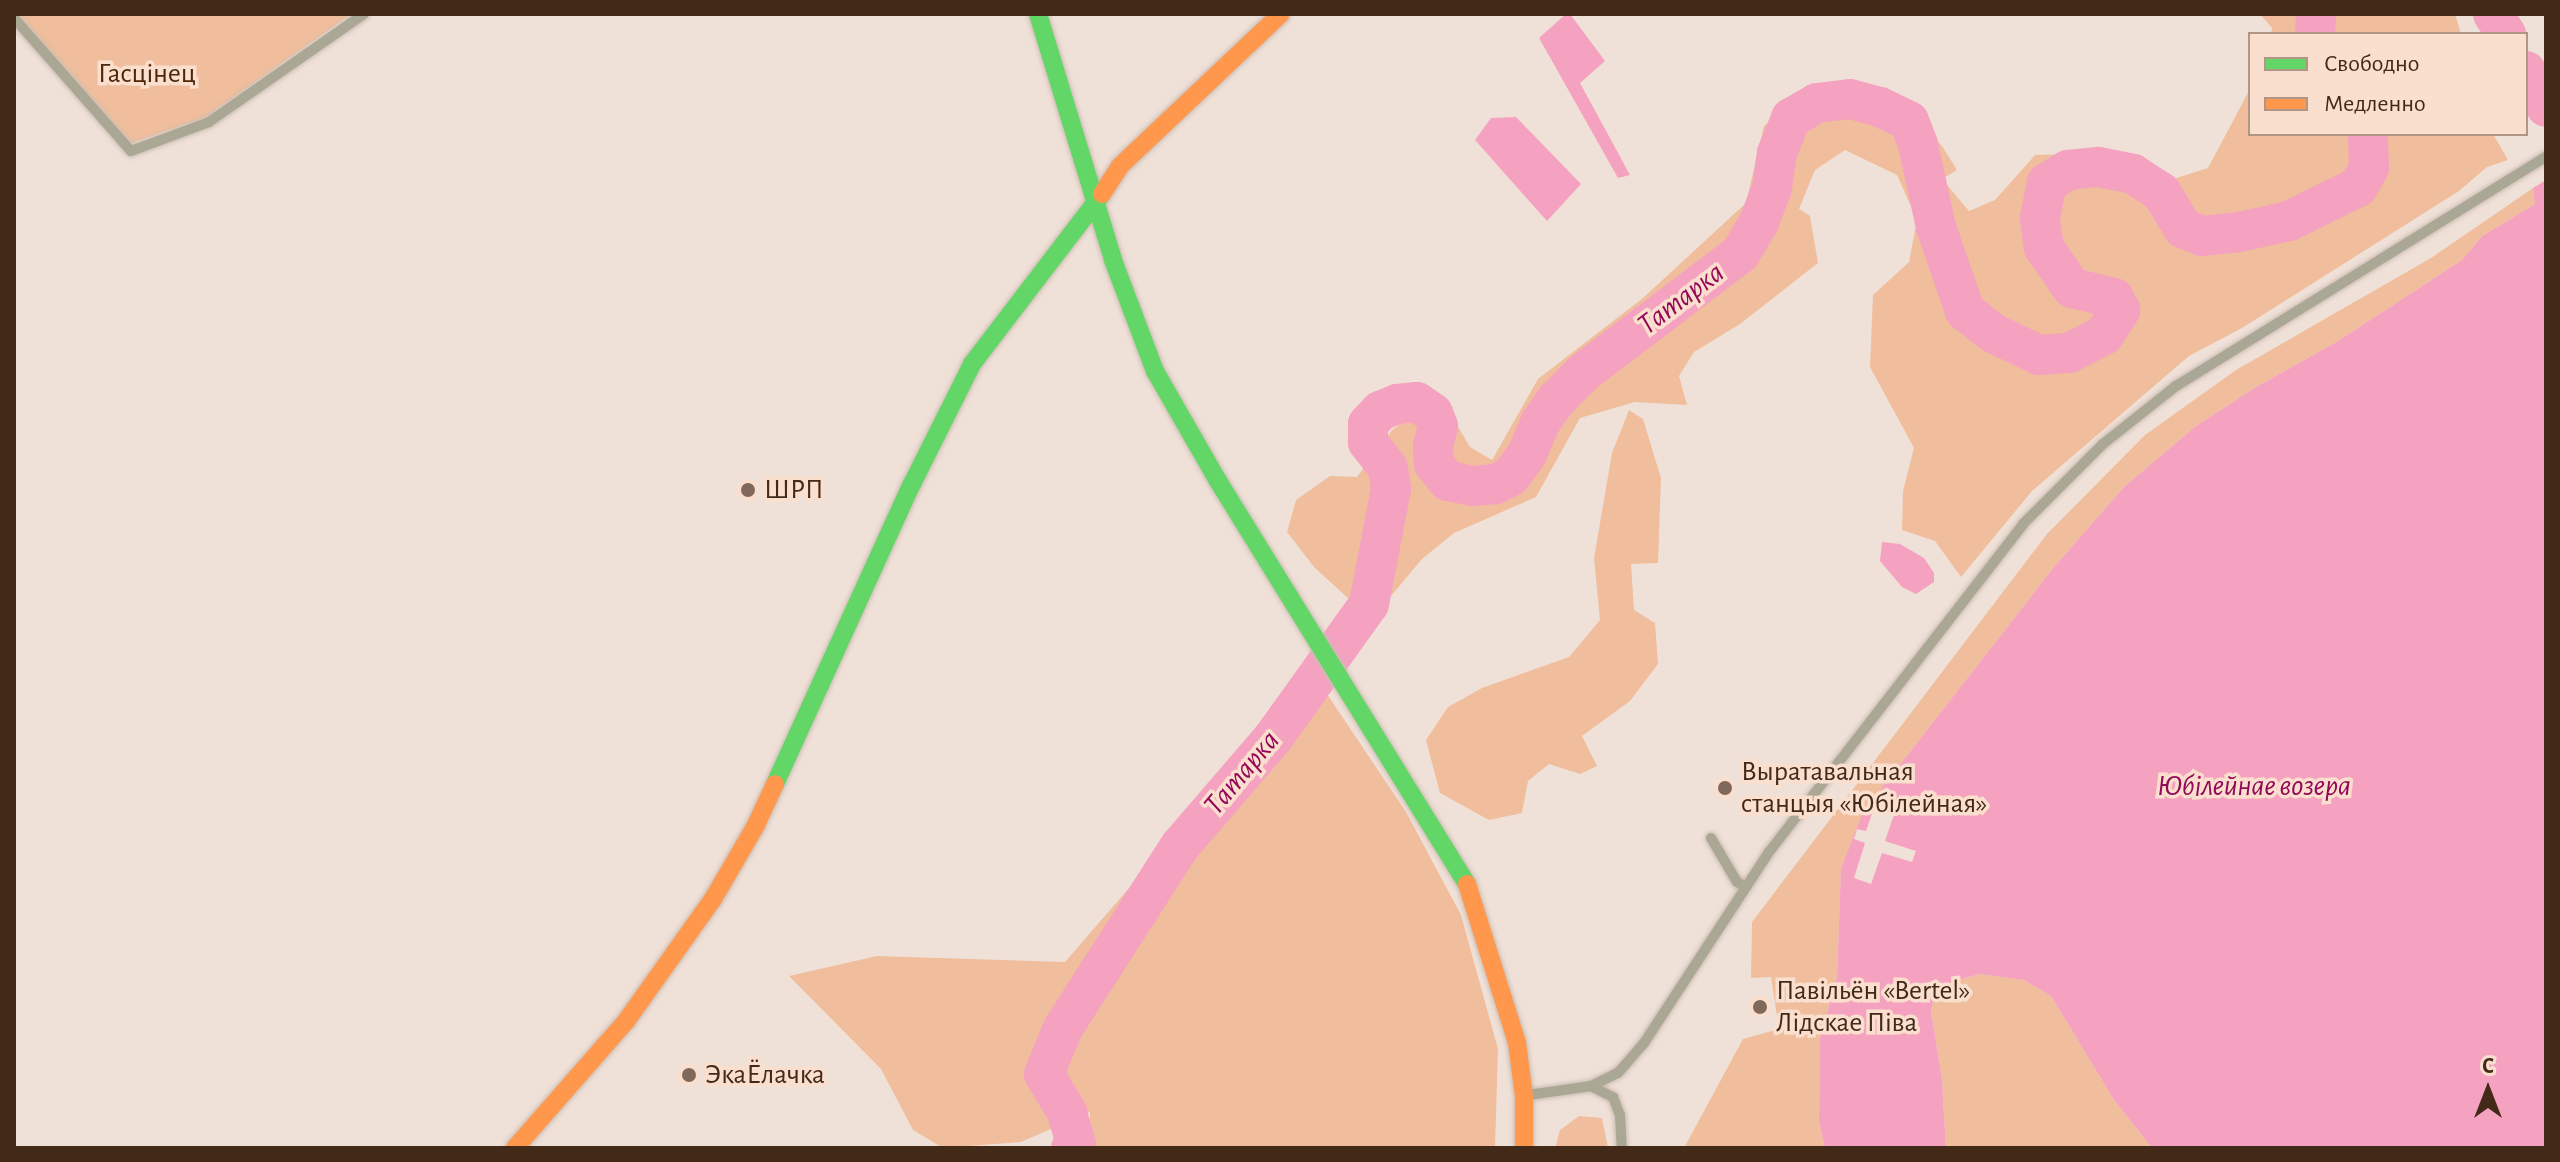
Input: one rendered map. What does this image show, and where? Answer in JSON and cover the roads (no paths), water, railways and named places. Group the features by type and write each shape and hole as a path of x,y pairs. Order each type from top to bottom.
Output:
{"street":[{"path":"1038,14 1113,260 1155,371 1302,617 1359,704 1473,893 1505,996 1524,1096 1524,1148"},
{"path":"515,1148 627,1020 713,899 762,812 911,486 972,364 1096,204 1120,166 1281,14"}],"lane":[{"path":"14,18 131,151 209,122 364,14"},
{"path":"1524,1096 1591,1086 1618,1073 1644,1043 1769,852 2023,524 2103,444 2176,386 2546,157"},
{"path":"1711,838 1737,882 1746,887"},
{"path":"1591,1086 1613,1097 1620,1115 1622,1148"}],"water":[{"path":"1566,14 1570,14 1605,61 1580,83 1630,175 1618,178 1539,38"},
{"path":"1516,117 1581,184 1547,221 1475,140 1491,118"},
{"name":"Юбілейнае возера","path":"2546,180 2546,1148 2152,1148 2114,1100 2051,996 2024,980 1980,974 1951,982 1935,992 1931,1011 1942,1079 1946,1148 1825,1148 1819,1122 1820,1038 1837,977 1841,868 1863,812 2054,567 2124,487 2196,426 2256,387 2338,341 2462,260 2482,236 2535,204 2533,188"},
{"path":"1882,542 1900,544 1924,558 1934,573 1934,582 1916,594 1902,587 1880,561"}],"waterway":[{"name":"Татарка","path":"2315,32 2316,14"},
{"path":"2493,14 2505,32"},
{"path":"2528,75 2546,107"},
{"name":"Татарка","path":"1071,1148 1076,1144 1067,1112 1044,1074 1063,1028 1180,846 1273,738 1369,604 1391,489 1388,468 1368,442 1368,424 1380,411 1397,404 1417,402 1433,413 1438,426 1433,446 1434,464 1448,481 1473,486 1496,484 1511,476 1527,454 1540,423 1556,400 1583,373 1740,254 1759,222 1772,188 1777,153 1791,118 1817,103 1850,99 1880,107 1909,121 1918,145 1936,227 1965,311 1993,333 2039,355 2069,353 2104,335 2120,310 2114,298 2072,288 2044,248 2040,218 2047,183 2068,170 2098,167 2133,174 2161,192 2183,228 2202,236 2239,232 2289,221 2358,187 2369,168 2368,136"}],"place":[{"name":"ШРП","path":"748,490"},
{"name":"Выратавальная станцыя «Юбілейная»","path":"1725,788"},
{"name":"Павільён «Bertel» Лідскае Піва","path":"1760,1007"},
{"name":"ЭкаЁлачка","path":"689,1075"}],"park label":[{"name":"Гасцінец","path":"147,74"}]}
